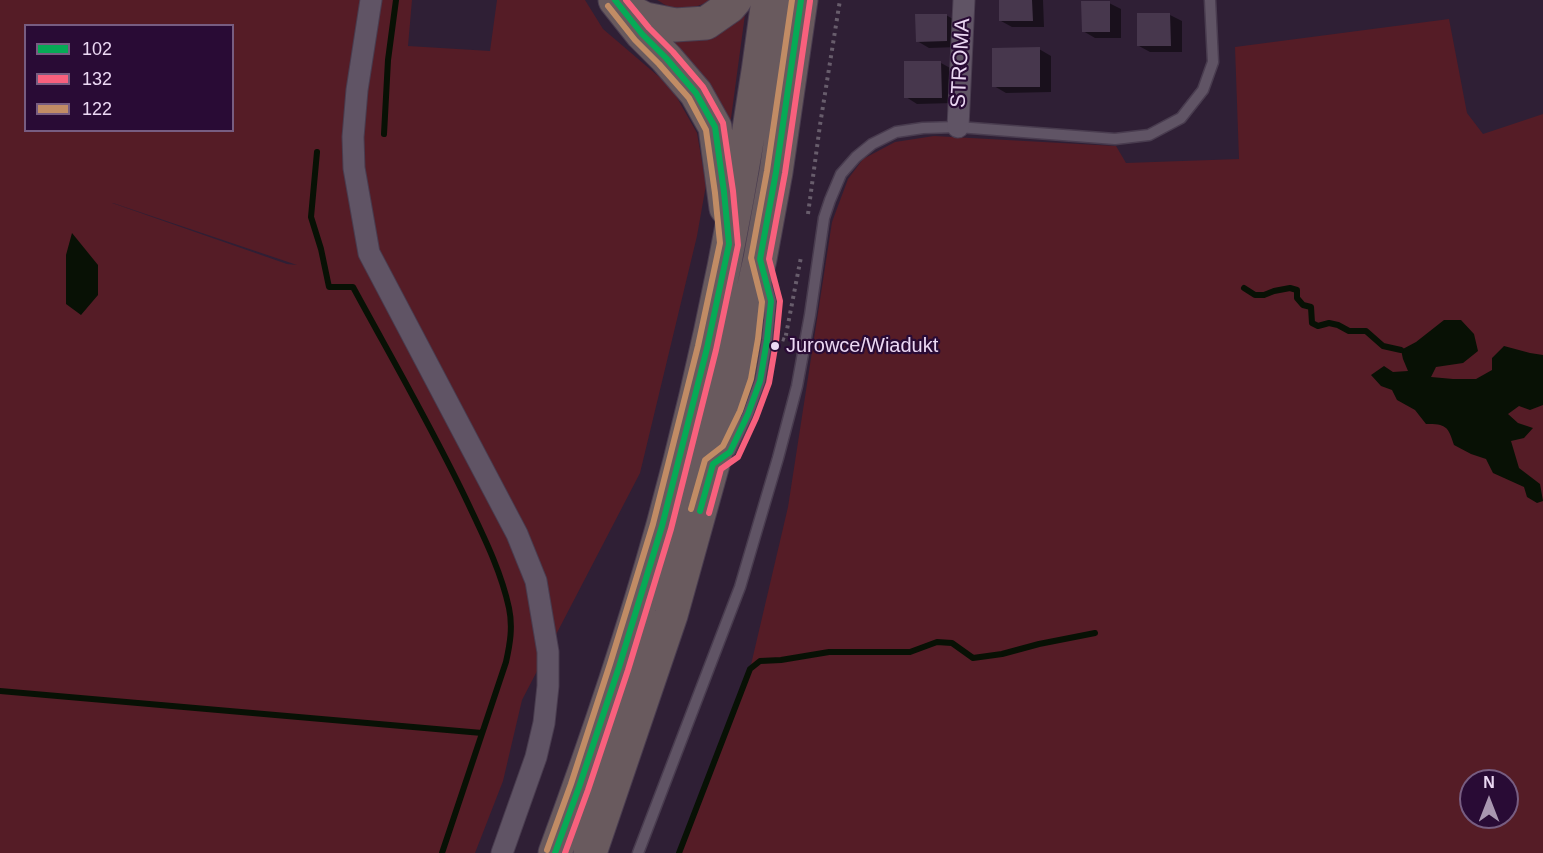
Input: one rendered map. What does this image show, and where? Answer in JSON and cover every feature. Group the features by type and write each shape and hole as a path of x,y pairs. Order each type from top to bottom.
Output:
{"highway":[{"path":"617,2 645,19 675,26 706,23 735,0"},
{"path":"555,853 619,667 662,526 707,348 729,244 756,91 768,0"},
{"path":"590,853 671,615 713,464 760,259 781,141 801,0"},
{"path":"617,2 642,34 696,93 715,127 729,244"}],"street":[{"path":"370,0 353,136 356,180 369,253 517,534 536,581 542,610 548,652 548,686 544,723 536,757 502,853"},
{"name":"STROMA","path":"958,127 964,0"}],"lane":[{"path":"638,853 740,587 778,458 796,386 810,315 824,218 841,174 872,144 896,132 923,128 958,127 1115,139 1149,135 1181,118 1203,90 1213,62 1210,0"}],"path":[{"path":"807,223 840,0"},
{"path":"776,338 786,340 802,253"}],"shaded area":[{"path":"0,0 412,0 408,46 490,51 497,0 585,0 603,29 671,87 697,133 706,185 697,236 640,473 522,700 503,781 475,853 0,853","holes":["113,203 297,265 287,264"]},
{"path":"657,0 709,0 696,7 680,8 668,6"},
{"path":"746,7 729,133 653,34"},
{"path":"1449,19 1467,113 1483,134 1543,114 1543,853 679,853 750,669 788,507 832,222 848,179 863,159 895,142 934,136 1116,146 1126,163 1239,159 1235,47"},
{"path":"72,233 98,265 98,295 81,315 66,304 66,255"},
{"path":"1444,320 1461,320 1474,334 1478,351 1463,363 1436,367 1431,377 1476,379 1492,370 1492,358 1504,346 1543,355 1543,405 1530,410 1519,406 1508,414 1518,423 1533,428 1524,438 1511,441 1519,468 1540,484 1543,501 1537,503 1527,497 1524,487 1493,473 1486,459 1454,445 1445,427 1426,424 1415,410 1397,400 1392,390 1381,386 1371,375 1384,366 1393,372 1408,371 1401,350 1416,342"}],"building":[{"path":"999,0 1032,0 1033,21 999,21"},
{"path":"1081,1 1110,1 1110,32 1082,32"},
{"path":"1137,13 1170,13 1171,46 1137,46"},
{"path":"915,14 947,14 947,41 916,42"},
{"path":"1040,47 1040,87 992,87 992,48"},
{"path":"904,61 941,61 942,98 904,98"}],"waterway":[{"path":"384,134 388,60 396,0"},
{"path":"317,152 311,217 329,287 353,287 452,470 496,566 509,608 511,622 506,662 442,853"},
{"path":"1244,288 1255,295 1290,288 1297,290 1297,298 1303,305 1311,307 1312,323 1318,326 1329,323 1349,331 1366,331 1383,346 1401,350"},
{"path":"679,853 750,669 760,661 829,652 910,652 937,642 952,643 973,658 1002,654 1095,633"},
{"path":"0,691 482,733"}],"transit line":[{"name":"102","path":"555,853 619,667 662,526 707,348 729,244 715,127 696,93 642,34 615,0"},
{"name":"132","path":"565,853 628,670 671,529 716,350 738,245 723,123 703,87 626,0"},
{"name":"122","path":"691,509 705,460 723,446 740,411 751,379 762,302 751,258 767,171 792,0"},
{"name":"102","path":"700,511 713,464 730,452 760,381 771,301 760,259 776,172 801,0"},
{"name":"132","path":"709,513 721,469 738,457 769,383 780,301 769,259 785,173 810,1"},
{"name":"122","path":"547,850 571,784 653,524 698,346 720,243 706,130 689,98 635,40 608,6"}],"place":[{"name":"Jurowce/Wiadukt","path":"775,346"}]}
